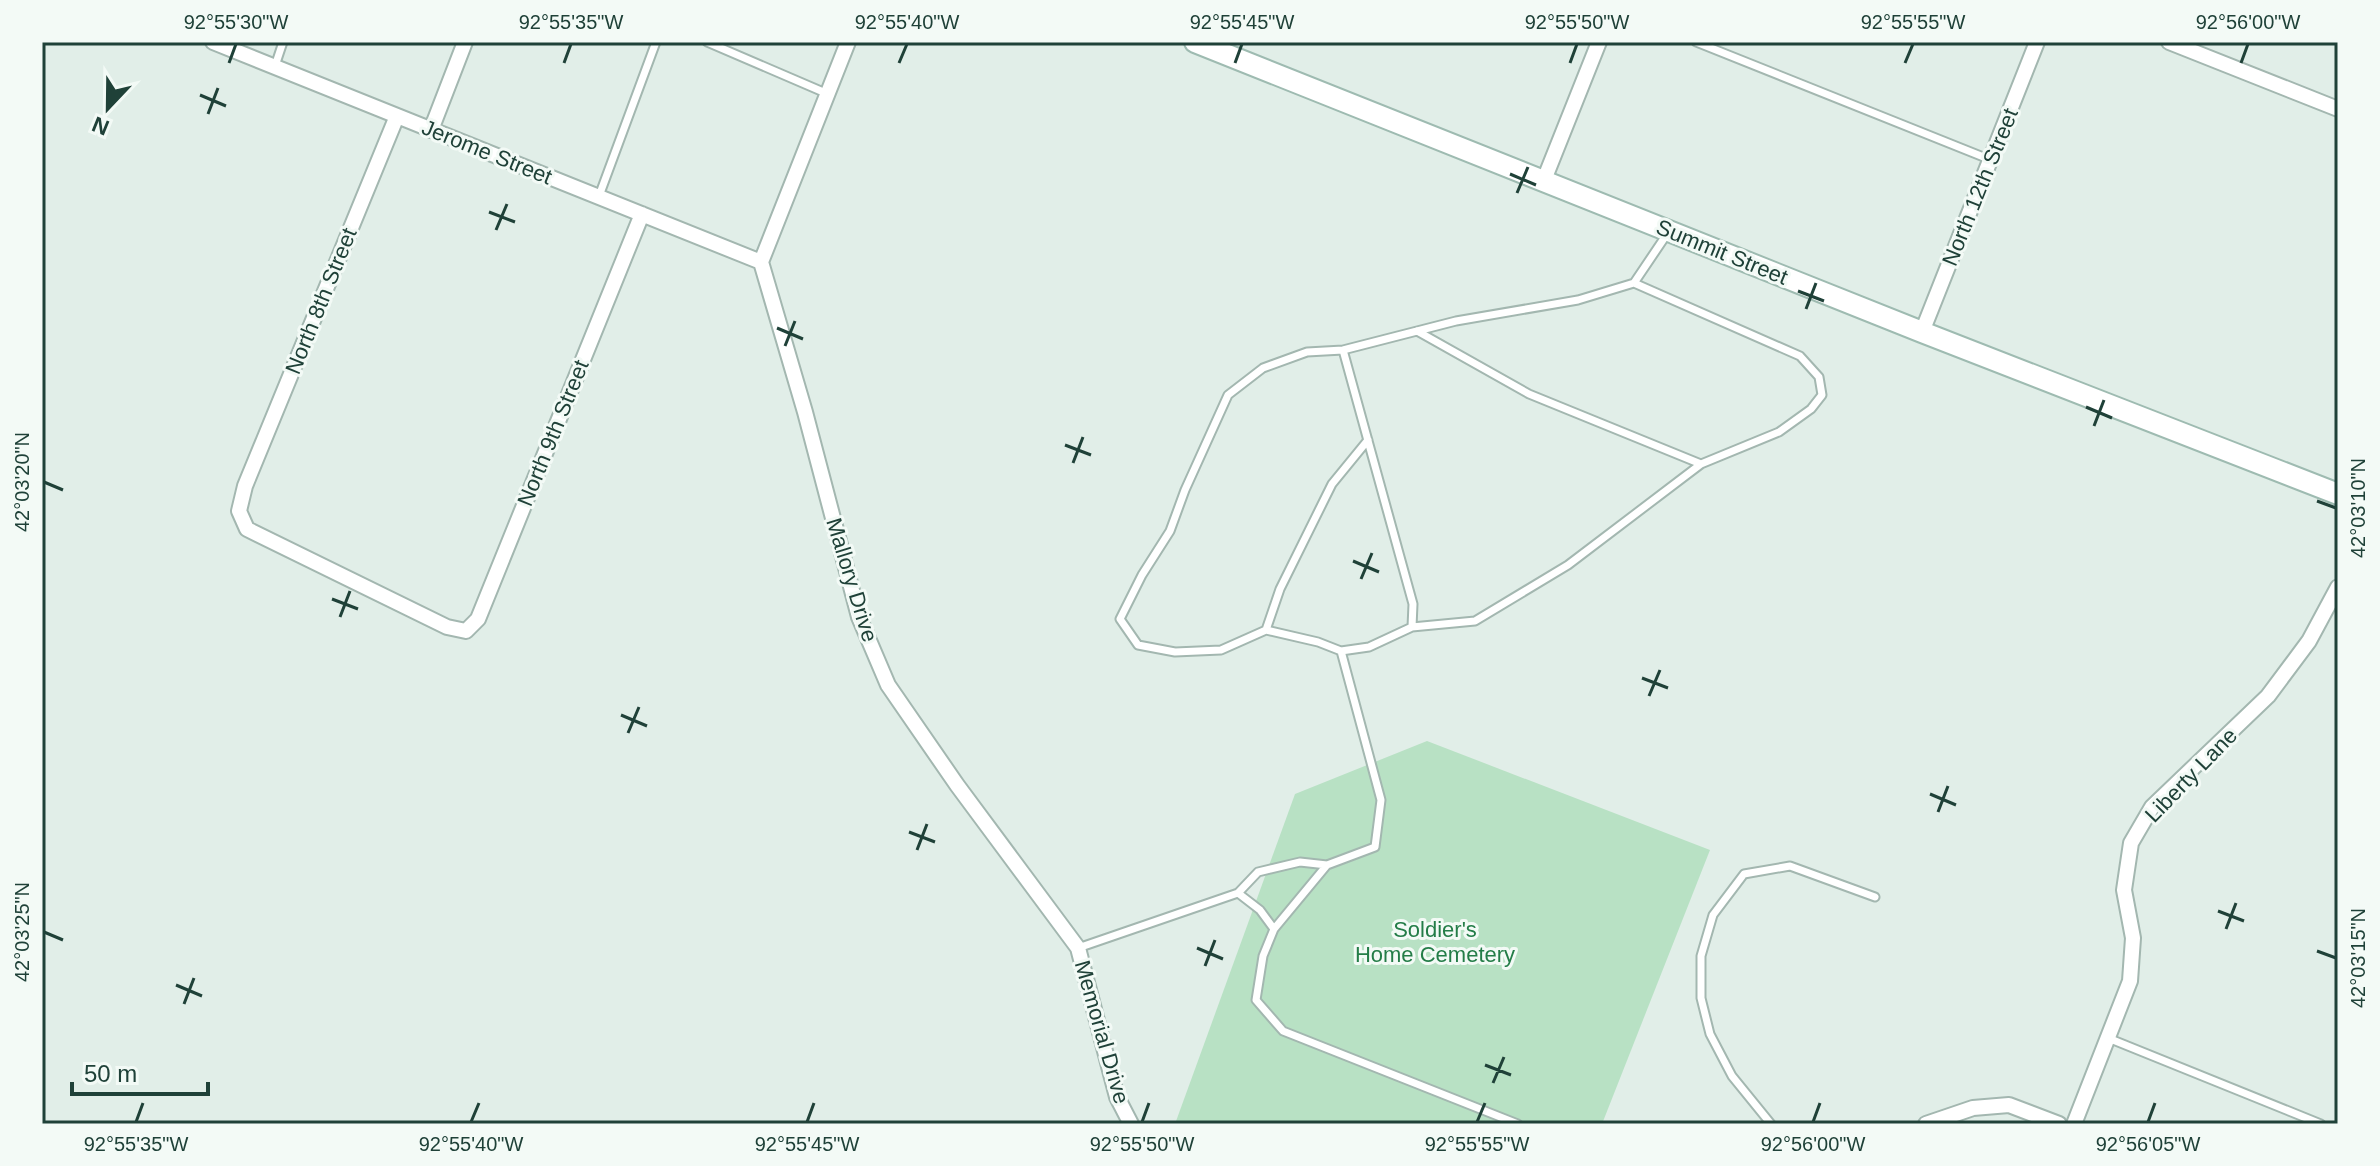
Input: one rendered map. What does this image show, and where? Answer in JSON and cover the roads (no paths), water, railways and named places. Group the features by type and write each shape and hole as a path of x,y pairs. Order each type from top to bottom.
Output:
{"street":[{"name":"Jerome Street","path":"213,42 761,262"},
{"path":"431,130 465,42"},
{"path":"761,262 848,42"},
{"name":"Summit Street","path":"1195,42 1219,46 1922,332 2338,494"},
{"path":"1544,180 1599,42"},
{"name":"North 12th Street","path":"1922,332 2037,42"},
{"path":"2169,42 2338,109"},
{"name":"North 8th Street","path":"397,116 245,486 239,511 247,529 447,627"},
{"name":"North 9th Street","path":"447,627 466,631 478,619 642,214"},
{"name":"Mallory Drive","path":"761,262 805,412 859,617 888,685 957,785 1017,863"},
{"name":"Liberty Lane","path":"2074,1124 2130,981 2133,938 2124,890 2131,843 2152,807 2268,696 2309,641 2338,587"},
{"name":"Memorial Drive","path":"1017,863 1078,948 1117,1097 1131,1124"},
{"path":"1926,1124 1973,1108 2009,1105 2059,1124"}],"lane":[{"path":"275,66 283,42"},
{"path":"599,196 656,42"},
{"path":"707,42 828,94"},
{"path":"1696,42 1991,160"},
{"path":"1634,283 1800,356 1819,377 1822,395 1811,409 1779,432 1701,464 1568,565 1475,621 1412,627 1369,647 1341,651 1318,642 1266,630 1221,650 1175,652 1138,645 1120,619 1142,575 1170,531 1228,395 1263,368 1307,352 1343,350 1456,321 1578,300 1634,283 1669,230"},
{"path":"1417,331 1529,394 1701,464"},
{"path":"1343,350 1413,604 1412,627"},
{"path":"1266,630 1280,589 1332,484 1368,440"},
{"path":"1078,948 1238,893 1258,872 1300,862 1327,865 1375,847 1381,800 1341,651"},
{"path":"1327,865 1274,929 1263,956 1256,1000 1283,1031 1518,1124"},
{"path":"1771,1124 1732,1076 1710,1034 1701,998 1701,956 1713,915 1744,874 1790,866 1875,897"},
{"path":"1238,893 1260,910 1274,929"},
{"path":"2108,1038 2321,1124"}],"park label":[{"name":"Soldier's Home Cemetery","path":"1435,942"}]}
